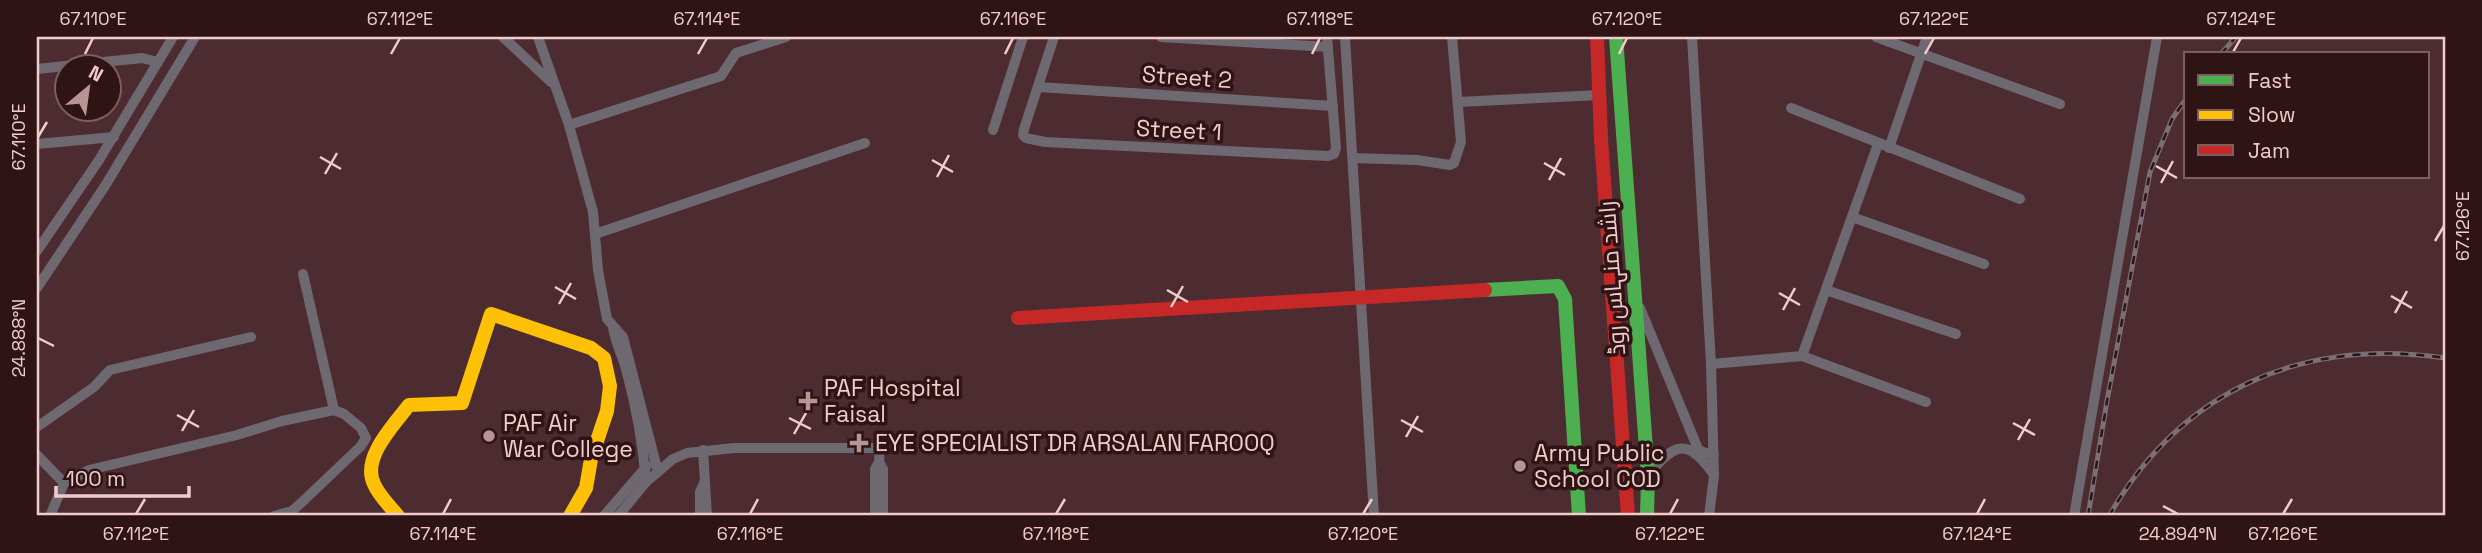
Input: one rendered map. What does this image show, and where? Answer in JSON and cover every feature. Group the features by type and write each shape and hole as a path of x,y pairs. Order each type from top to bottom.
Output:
{"street":[{"path":"37,251 114,137 173,37"},
{"path":"37,288 105,187 195,37"},
{"path":"503,37 554,85"},
{"path":"538,37 569,125 593,212 598,270 607,319 623,337 658,472"},
{"path":"569,125 721,76 736,53 786,37"},
{"path":"993,130 1023,37"},
{"path":"1038,88 1054,37"},
{"path":"1161,37 1328,42 1333,106"},
{"path":"1345,37 1374,516"},
{"path":"1353,158 1416,160 1450,165 1454,163 1461,142 1452,37"},
{"name":"راشد منہاس روڈ","path":"1597,37 1628,516"},
{"name":"راشد منہاس روڈ","path":"1616,37 1637,301 1648,476 1647,516"},
{"path":"1692,37 1711,364 1714,476 1709,516"},
{"path":"1876,37 2060,104"},
{"path":"1889,148 1927,37"},
{"path":"2074,516 2157,37"},
{"path":"37,69 142,58 158,62"},
{"name":"Street 2","path":"1038,88 1333,106"},
{"name":"Street 1","path":"1038,88 1023,135 1045,142 1328,156 1334,154 1336,148 1333,106"},
{"path":"1458,102 1599,95"},
{"path":"1791,108 2020,199"},
{"path":"37,144 114,137"},
{"path":"595,234 865,144"},
{"path":"1802,356 1878,144"},
{"path":"1852,217 1984,264"},
{"path":"303,274 334,410"},
{"path":"1018,318 1558,286 1565,299 1579,516"},
{"path":"1826,290 1956,334"},
{"path":"1637,301 1698,449 1714,454"},
{"path":"398,516 372,482 370,470 373,458 410,405 462,403 491,314 592,348 604,358 610,386 607,411 591,460 586,488 570,516"},
{"path":"613,327 643,444 646,482"},
{"path":"37,427 94,387 110,370 251,337"},
{"path":"1711,364 1802,356 1926,402"},
{"path":"50,516 64,483 89,470 237,435 282,421 334,410 345,414 361,428 366,438 361,446 292,511 274,516"},
{"path":"618,516 646,482 680,456 734,447 880,448 879,462 875,469 876,516"},
{"path":"1648,476 1669,452 1680,448 1695,453 1714,476"},
{"path":"704,450 707,516"},
{"path":"37,455 64,483"},
{"path":"604,516 655,458"},
{"path":"879,462 883,469 883,516"},
{"path":"700,516 700,492 704,484"}],"railway":[{"path":"2223,52 2236,37"},
{"path":"2088,516 2150,172 2172,119 2184,102"},
{"path":"2109,516 2138,472 2172,435 2210,405 2251,382 2295,366 2343,356 2393,354 2445,358"}],"traffic: fast":[{"path":"1616,37 1648,476 1647,516"},
{"path":"1485,290 1558,286 1565,299 1579,516"}],"traffic: slow":[{"path":"398,516 374,484 371,474 375,453 409,405 462,403 491,314 591,348 604,358 610,386 607,411 591,459 586,488 570,516"}],"traffic: jam":[{"path":"1597,37 1601,139 1628,516"},
{"path":"1018,318 1485,290"}],"place":[{"name":"PAF Hospital Faisal","path":"808,401"},
{"name":"PAF Air War College","path":"489,436"},
{"name":"EYE SPECIALIST DR ARSALAN FAROOQ","path":"859,443"},
{"name":"Army Public School COD","path":"1520,466"}]}
